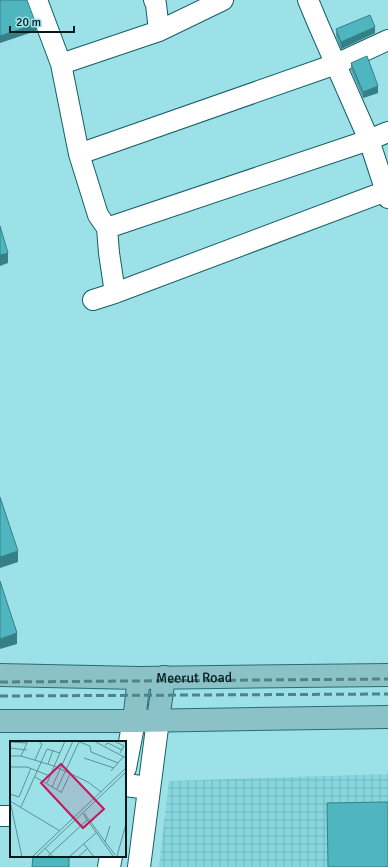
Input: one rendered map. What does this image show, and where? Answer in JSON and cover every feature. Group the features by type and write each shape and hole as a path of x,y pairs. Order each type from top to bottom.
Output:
{"main road":[{"name":"Meerut Road","path":"0,675 139,678 388,675"},
{"path":"158,720 164,677"},
{"path":"134,721 139,678"},
{"path":"0,720 134,721 388,717"}],"street":[{"path":"37,0 61,64 79,154 98,215 107,228 115,294"},
{"path":"154,0 156,4 159,31"},
{"path":"61,64 159,31 223,0"},
{"path":"93,300 115,294 387,195 369,140 308,0"},
{"path":"79,154 336,64 388,40"},
{"path":"107,228 369,140 388,132"},
{"path":"139,867 158,720"},
{"path":"126,763 134,721"},
{"path":"126,785 149,788"},
{"path":"109,867 111,857"}],"shaded area":[{"path":"388,774 388,867 159,867 169,781"}],"building":[{"path":"27,0 36,24 0,36 0,1"},
{"path":"370,15 375,27 341,42 336,29"},
{"path":"367,56 378,86 363,92 351,63"},
{"path":"0,226 8,253 0,255"},
{"path":"0,497 18,551 0,557"},
{"path":"0,581 17,633 0,639"},
{"path":"388,802 388,867 328,867 327,803"},
{"path":"33,857 69,857 69,867 32,867"}],"railway":[{"path":"0,682 388,679"},
{"path":"0,696 388,694"}]}
